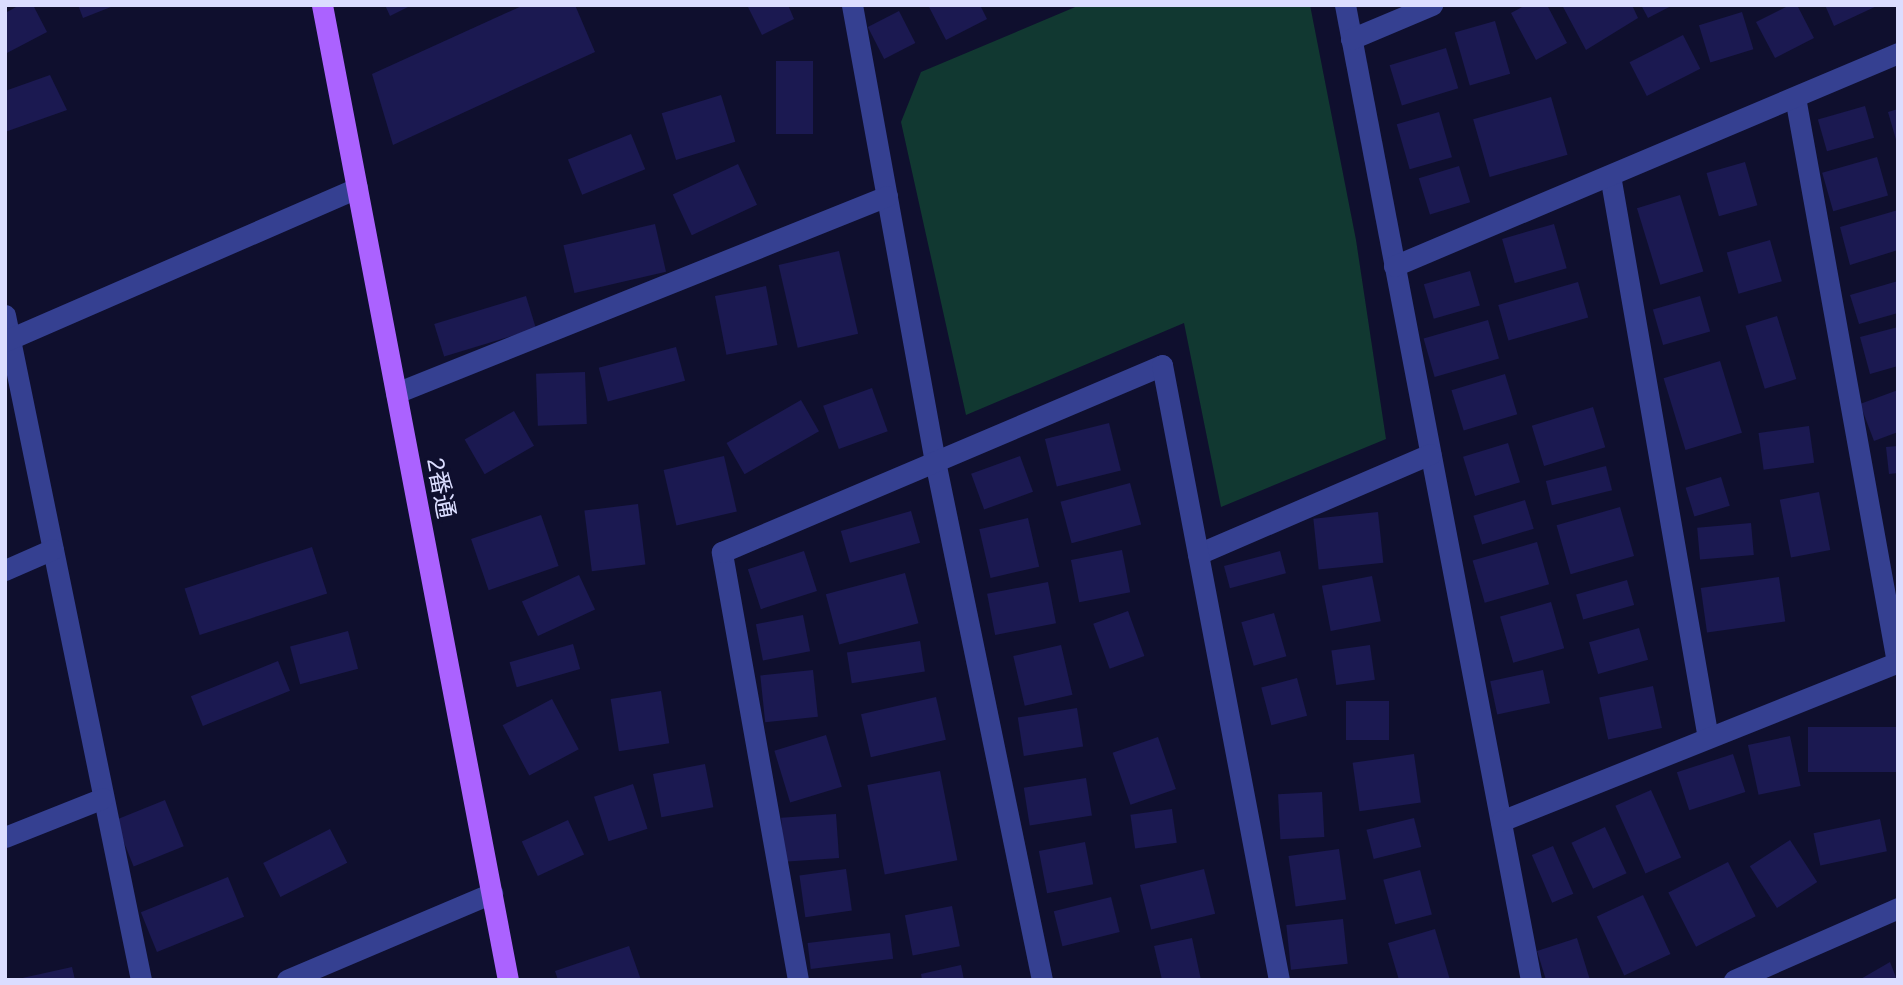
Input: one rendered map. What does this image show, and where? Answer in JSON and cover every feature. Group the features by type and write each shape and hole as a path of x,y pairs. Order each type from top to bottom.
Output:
{"main road":[{"name":"2番通","path":"322,5 509,980"}],"street":[{"path":"852,5 935,461 1042,980"},
{"path":"1345,5 1531,980"},
{"path":"1351,38 1432,5"},
{"path":"1394,266 1898,53"},
{"path":"1501,821 1897,662 1795,97"},
{"path":"1610,175 1708,738"},
{"path":"8,340 357,188"},
{"path":"396,393 887,196"},
{"path":"5,315 141,980"},
{"path":"798,980 722,552 1162,365 1279,980"},
{"path":"1198,554 1430,454"},
{"path":"5,570 53,550"},
{"path":"5,837 103,798"},
{"path":"287,980 492,893"},
{"path":"1734,980 1898,908"}],"green space":[{"path":"1080,5 1310,5 1356,240 1386,439 1221,507 1184,323 966,415 901,122 921,72"}],"building":[{"path":"20,5 33,5 47,32 5,54 5,13"},
{"path":"78,5 116,5 83,18"},
{"path":"385,5 412,5 390,16"},
{"path":"524,5 575,5 595,52 393,145 372,74"},
{"path":"747,5 788,5 794,19 762,35"},
{"path":"928,5 980,5 987,19 946,40"},
{"path":"1526,5 1547,5 1567,43 1536,60 1511,13"},
{"path":"1562,5 1632,5 1638,18 1586,50"},
{"path":"1641,5 1673,5 1648,18"},
{"path":"1790,5 1797,5 1814,38 1775,58 1756,22"},
{"path":"1825,5 1879,5 1834,26"},
{"path":"899,11 915,43 884,59 868,27"},
{"path":"1742,12 1753,49 1710,62 1699,25"},
{"path":"1495,21 1510,74 1470,85 1455,33"},
{"path":"1683,35 1700,69 1647,96 1630,62"},
{"path":"1446,48 1458,88 1402,105 1390,65"},
{"path":"776,61 813,61 813,134 776,134"},
{"path":"50,75 67,110 5,132 5,91"},
{"path":"721,95 735,142 676,160 662,113"},
{"path":"1551,97 1568,155 1490,177 1473,119"},
{"path":"1865,106 1874,138 1827,151 1818,120"},
{"path":"1898,109 1898,143 1897,143 1888,112"},
{"path":"1439,112 1452,157 1410,169 1397,124"},
{"path":"631,134 645,169 582,195 568,159"},
{"path":"1877,157 1888,195 1833,211 1822,173"},
{"path":"1745,162 1757,205 1719,216 1707,173"},
{"path":"738,164 757,205 692,235 673,194"},
{"path":"1459,166 1470,202 1430,215 1419,178"},
{"path":"1680,195 1703,272 1660,285 1637,208"},
{"path":"1898,210 1898,250 1850,265 1840,227"},
{"path":"655,224 666,272 574,293 563,245"},
{"path":"1554,224 1567,268 1515,283 1502,239"},
{"path":"1770,240 1782,281 1739,294 1727,252"},
{"path":"839,251 858,334 798,348 779,265"},
{"path":"1470,271 1480,306 1434,319 1424,284"},
{"path":"1898,281 1898,313 1859,324 1850,295"},
{"path":"1578,282 1588,318 1508,340 1498,305"},
{"path":"766,286 777,345 726,355 715,296"},
{"path":"526,296 536,329 444,357 434,324"},
{"path":"1700,296 1710,332 1663,345 1653,310"},
{"path":"1777,316 1796,379 1765,389 1745,326"},
{"path":"1488,320 1499,358 1435,377 1424,338"},
{"path":"1898,327 1898,366 1870,374 1860,337"},
{"path":"676,347 685,381 608,402 599,368"},
{"path":"1720,361 1742,433 1686,450 1664,378"},
{"path":"585,372 587,424 538,426 536,374"},
{"path":"1505,374 1517,414 1464,431 1451,390"},
{"path":"872,388 888,431 839,449 823,406"},
{"path":"1898,390 1898,432 1874,441 1860,404"},
{"path":"801,400 819,431 745,474 727,443"},
{"path":"1593,407 1605,447 1544,466 1532,426"},
{"path":"514,411 534,446 485,474 465,440"},
{"path":"1109,423 1121,471 1057,487 1045,439"},
{"path":"1809,426 1814,463 1764,470 1758,433"},
{"path":"1508,443 1520,482 1475,496 1463,457"},
{"path":"1898,446 1898,473 1889,474 1886,447"},
{"path":"724,456 737,512 676,525 664,470"},
{"path":"1020,456 1033,492 984,509 971,474"},
{"path":"1606,466 1612,490 1552,505 1546,481"},
{"path":"1721,477 1730,506 1694,517 1686,488"},
{"path":"1130,483 1141,525 1072,543 1060,502"},
{"path":"1819,492 1830,550 1791,558 1780,500"},
{"path":"1525,500 1534,529 1482,544 1473,516"},
{"path":"638,504 645,565 592,571 584,511"},
{"path":"1620,507 1634,556 1571,574 1557,525"},
{"path":"911,511 920,543 850,563 841,531"},
{"path":"1378,512 1383,563 1319,570 1313,519"},
{"path":"541,515 559,566 489,590 471,539"},
{"path":"1028,518 1039,567 991,578 979,529"},
{"path":"1751,523 1754,555 1700,560 1697,528"},
{"path":"1537,542 1549,584 1485,603 1473,560"},
{"path":"312,547 327,594 200,635 185,588"},
{"path":"1122,550 1130,592 1079,602 1071,560"},
{"path":"804,551 817,591 761,609 748,569"},
{"path":"1280,551 1286,573 1230,588 1224,566"},
{"path":"905,573 918,623 839,644 826,594"},
{"path":"579,575 595,609 538,636 522,602"},
{"path":"1372,576 1381,621 1331,631 1322,586"},
{"path":"1779,577 1785,622 1707,633 1701,588"},
{"path":"1627,580 1634,605 1583,620 1576,595"},
{"path":"1048,582 1056,623 995,635 987,594"},
{"path":"1551,602 1564,648 1513,663 1500,617"},
{"path":"1128,611 1144,656 1110,669 1093,624"},
{"path":"1274,613 1286,656 1254,666 1241,622"},
{"path":"803,615 810,651 763,660 756,624"},
{"path":"1639,628 1648,660 1598,674 1589,642"},
{"path":"348,631 358,669 300,684 290,647"},
{"path":"920,641 925,672 852,683 847,653"},
{"path":"573,644 580,669 517,687 510,662"},
{"path":"1061,645 1072,695 1025,706 1013,656"},
{"path":"1370,645 1375,680 1336,685 1331,650"},
{"path":"278,661 290,691 203,726 191,696"},
{"path":"813,670 818,717 765,722 760,676"},
{"path":"1543,670 1550,703 1497,714 1490,681"},
{"path":"1297,678 1307,716 1271,725 1261,688"},
{"path":"1653,686 1662,728 1608,739 1599,697"},
{"path":"661,691 669,743 619,751 611,699"},
{"path":"936,697 946,740 871,757 861,714"},
{"path":"552,699 579,749 529,776 503,725"},
{"path":"1346,701 1389,701 1389,740 1346,740"},
{"path":"1077,708 1083,747 1024,756 1018,717"},
{"path":"1808,727 1898,727 1898,772 1808,772"},
{"path":"826,735 842,787 790,802 774,751"},
{"path":"1790,736 1801,786 1759,795 1748,745"},
{"path":"1158,737 1176,789 1131,805 1113,753"},
{"path":"1414,754 1421,803 1359,811 1353,763"},
{"path":"1733,754 1745,792 1689,810 1677,772"},
{"path":"705,764 713,807 661,817 653,774"},
{"path":"940,771 957,860 885,874 867,785"},
{"path":"1086,778 1092,816 1030,825 1024,788"},
{"path":"633,784 648,829 609,841 594,797"},
{"path":"1651,790 1681,858 1645,873 1615,806"},
{"path":"1322,792 1324,837 1280,839 1278,794"},
{"path":"165,800 184,846 134,867 115,820"},
{"path":"1172,809 1177,843 1135,849 1130,815"},
{"path":"836,814 839,858 784,862 781,818"},
{"path":"1414,818 1421,847 1374,859 1366,830"},
{"path":"1880,819 1887,851 1820,865 1813,833"},
{"path":"568,820 584,854 538,876 522,842"},
{"path":"1605,827 1627,873 1593,889 1571,843"},
{"path":"330,829 347,863 280,897 263,863"},
{"path":"1790,840 1817,882 1777,908 1750,866"},
{"path":"1085,842 1093,884 1047,893 1039,851"},
{"path":"1553,846 1573,894 1552,903 1532,855"},
{"path":"1339,849 1346,900 1296,907 1288,856"},
{"path":"1728,862 1756,916 1696,947 1668,892"},
{"path":"846,869 852,911 805,917 799,876"},
{"path":"1204,869 1215,914 1151,930 1140,885"},
{"path":"1420,870 1432,914 1395,924 1383,880"},
{"path":"228,877 244,917 157,952 141,912"},
{"path":"1643,895 1670,954 1624,975 1597,917"},
{"path":"1111,897 1120,932 1062,946 1054,911"},
{"path":"952,906 960,946 913,955 905,915"},
{"path":"1343,919 1348,964 1291,970 1286,925"},
{"path":"1435,929 1450,980 1399,980 1388,943"},
{"path":"890,933 893,959 811,969 808,943"},
{"path":"1192,938 1201,980 1162,980 1154,946"},
{"path":"1577,938 1590,980 1546,980 1537,951"},
{"path":"629,946 641,980 558,980 555,971"},
{"path":"1890,962 1897,980 1859,980"},
{"path":"961,965 964,980 922,980 921,974"},
{"path":"72,967 75,980 18,980 18,979"}]}
